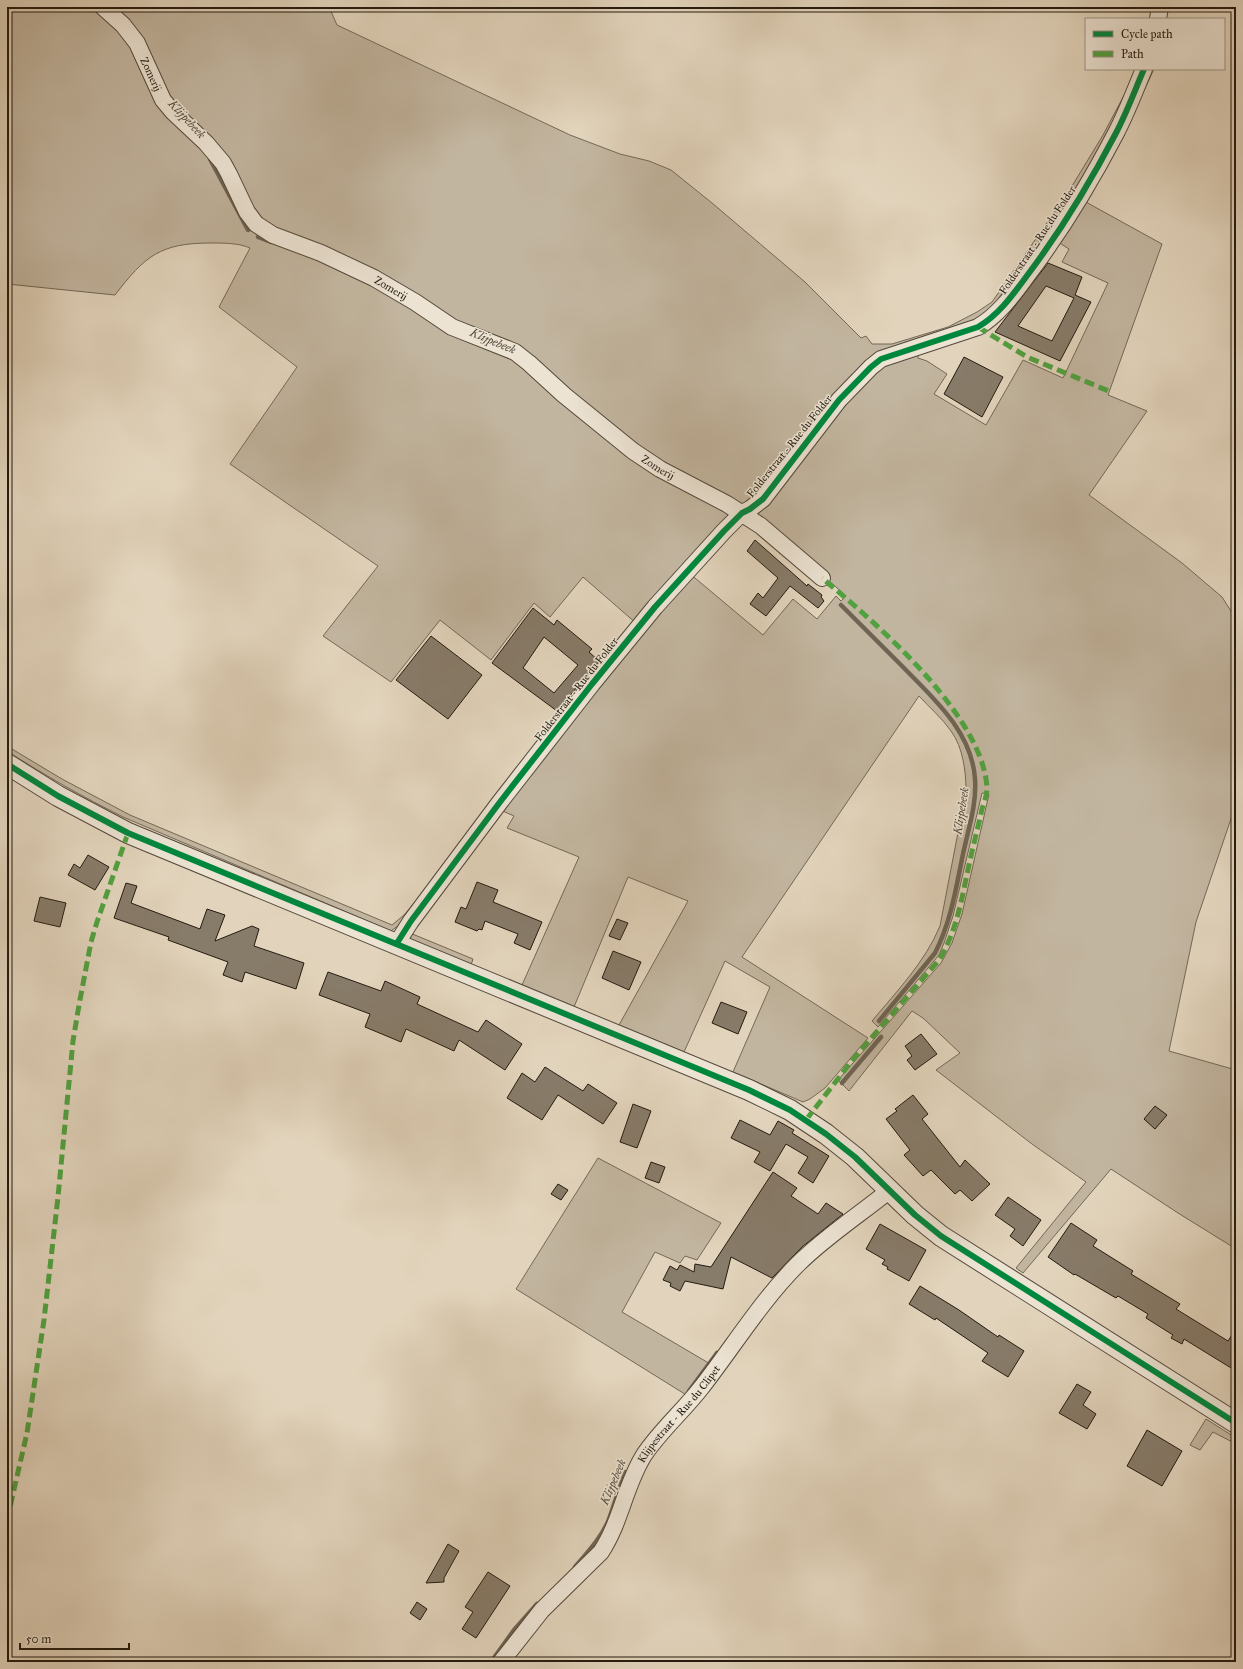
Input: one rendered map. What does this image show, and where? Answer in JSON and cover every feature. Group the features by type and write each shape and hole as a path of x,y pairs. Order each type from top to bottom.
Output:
{"street":[{"name":"Zomerij","path":"103,7 123,25 133,38 158,90 168,106 206,143 223,163 247,212 256,224 273,235 321,253 374,278 415,302 452,327 514,352 602,428 633,451 660,469 742,513 761,526 822,578"},
{"path":"1158,18 1160,7"},
{"name":"Folderstraat - Rue du Folder","path":"397,943 411,921 500,802 597,678 655,607 724,531 742,513 763,499 839,400 871,367 881,360 978,327 998,313 1037,263 1089,180 1116,133 1144,70"},
{"path":"7,764 58,796 128,833 397,943 773,1101 790,1110 826,1134 855,1157 914,1215 941,1236 1236,1423"},
{"name":"Klijpestraat - Rue du Clipet","path":"501,1662 542,1610 601,1552 607,1543 632,1479 645,1454 698,1392 769,1298 810,1252 890,1190"}],"shaded area":[{"path":"7,7 97,7 104,12 204,146 244,215 295,246 506,352 726,509 728,516 726,520 637,624 583,577 550,617 534,603 491,660 440,620 391,682 323,636 378,566 230,464 297,367 219,307 250,248 236,244 211,243 193,244 166,249 155,254 135,270 115,295 7,284"},
{"path":"107,7 329,7 337,25 570,135 620,154 649,161 671,170 805,282 861,338 866,336 872,344 892,344 948,327 977,312 992,302 1069,191 1103,135 1138,70 1122,113 1045,244 986,317 904,346 885,349 869,364 750,505 738,505 669,471 537,366 270,229 187,122"},
{"path":"1147,70 1154,70 1141,97 1084,201 1162,244 1108,395 1147,411 1089,495 1182,563 1222,597 1236,619 1236,804 1196,922 1169,1051 1236,1070 1236,1249 1111,1169 1023,1273 1016,1268 1086,1182 1032,1144 936,1070 960,1053 923,1018 912,1011 849,1091 838,1080 941,963 952,943 962,914 989,794 982,793 953,916 939,955 878,1027 872,1021 901,987 927,952 940,926 966,791 963,760 955,737 944,722 919,696 742,957 868,1038 825,1088 810,1099 803,1102 733,1072 770,987 725,961 684,1052 619,1025 688,901 628,877 574,1007 522,985 579,857 507,828 514,816 498,809 689,573 763,635 793,599 817,619 836,596 841,601 846,596 754,514 872,371 918,350 918,358 927,361 947,374 934,394 986,425 1023,360 1063,378 1108,283 1062,262 1069,249 1058,242"},
{"path":"7,746 62,779 130,815 392,925 404,915 422,894 399,925 391,931 123,817 78,794 35,769 7,751"},
{"path":"410,933 473,959 471,965 410,939"},
{"path":"598,1158 721,1223 697,1260 685,1256 680,1263 655,1252 622,1312 712,1365 688,1396 516,1289"},
{"path":"1206,1419 1236,1438 1236,1444 1213,1432 1200,1450 1190,1445"}],"building":[{"path":"1048,263 1082,277 1075,295 1091,302 1060,361 995,332","holes":["1046,286 1074,298 1052,341 1018,326"]},
{"path":"964,357 1003,377 982,417 944,394"},
{"path":"755,540 807,586 808,584 822,595 821,597 824,601 818,608 790,586 766,616 750,604 758,593 763,598 778,578 747,551"},
{"path":"533,608 554,625 557,620 592,649 589,652 599,661 557,711 492,663","holes":["544,637 578,665 554,693 523,668"]},
{"path":"431,636 482,675 448,719 396,680"},
{"path":"88,855 109,867 95,890 68,875 74,864 80,868"},
{"path":"477,882 498,890 493,902 542,922 530,950 514,943 518,934 485,921 482,930 479,929 477,931 455,922 461,907 466,909"},
{"path":"126,883 137,886 131,903 200,929 207,909 225,915 215,941 252,926 259,929 254,946 304,963 296,989 245,972 242,982 223,975 228,962 168,940 169,937 114,918"},
{"path":"40,897 66,903 60,927 34,921"},
{"path":"617,919 628,923 620,940 609,936"},
{"path":"613,951 641,962 629,990 602,978"},
{"path":"328,972 381,991 385,981 420,997 417,1004 478,1032 486,1020 522,1044 505,1070 459,1040 454,1051 406,1029 401,1042 365,1027 370,1014 319,995"},
{"path":"721,1002 747,1012 738,1034 712,1023"},
{"path":"921,1034 937,1054 915,1070 907,1060 912,1056 905,1046"},
{"path":"545,1067 583,1091 588,1084 617,1103 603,1124 558,1095 542,1120 507,1098 522,1073 535,1082"},
{"path":"913,1095 928,1114 922,1119 960,1167 965,1160 990,1184 972,1201 960,1190 955,1194 931,1170 923,1176 904,1155 910,1150 886,1119 897,1111 895,1109"},
{"path":"633,1104 651,1111 637,1148 620,1142"},
{"path":"1155,1106 1167,1115 1155,1129 1144,1119"},
{"path":"740,1120 770,1135 778,1121 794,1130 792,1133 829,1156 813,1183 798,1173 808,1157 786,1144 770,1171 754,1162 760,1152 731,1138"},
{"path":"651,1162 665,1167 659,1183 645,1178"},
{"path":"773,1172 797,1188 791,1196 818,1214 826,1203 843,1214 802,1247 772,1278 731,1257 723,1289 685,1281 680,1291 670,1286 671,1283 663,1280 670,1266 677,1270 680,1265 694,1272 695,1264 711,1267"},
{"path":"558,1184 568,1190 561,1200 551,1194"},
{"path":"1008,1197 1041,1220 1023,1246 1010,1236 1015,1229 995,1215"},
{"path":"1071,1223 1097,1240 1093,1246 1133,1271 1131,1274 1180,1304 1176,1309 1228,1341 1236,1329 1236,1371 1184,1339 1182,1344 1171,1338 1173,1335 1146,1318 1148,1314 1118,1296 1116,1298 1075,1274 1074,1275 1048,1257"},
{"path":"880,1224 926,1250 909,1281 887,1269 888,1267 882,1264 885,1260 866,1249"},
{"path":"920,1286 959,1310 998,1337 999,1335 1024,1351 1008,1377 982,1361 988,1353 936,1318 935,1320 909,1304"},
{"path":"1077,1384 1091,1392 1083,1405 1096,1414 1087,1429 1059,1413"},
{"path":"1147,1430 1182,1451 1162,1486 1127,1466"},
{"path":"448,1544 459,1551 444,1578 444,1582 426,1583"},
{"path":"488,1572 510,1586 476,1638 462,1629 473,1612 465,1607"},
{"path":"417,1602 427,1609 420,1620 410,1613"}],"waterway":[{"name":"Klijpebeek","path":"92,7 100,13"},
{"name":"Klijpebeek","path":"210,159 248,230"},
{"name":"Klijpebeek","path":"258,237 271,242"},
{"name":"Klijpebeek","path":"841,605 937,702 948,716 967,745 975,779 975,798 972,817 952,905 941,941 935,953 879,1021"},
{"name":"Klijpebeek","path":"842,1083 881,1037"},
{"name":"Klijpebeek","path":"689,1391 717,1353"},
{"name":"Klijpebeek","path":"575,1567 603,1532 626,1472"},
{"name":"Klijpebeek","path":"491,1662 514,1630 537,1604"}],"marked path":[{"path":"978,327 1027,357 1111,392"},
{"path":"806,1120 854,1058 939,960 945,949 955,926 987,788 981,760 967,731 947,701 923,672 897,645 822,578"},
{"path":"7,1520 27,1433 44,1320 58,1197 73,1041 79,1005 91,942 128,833"}],"cycle path":[{"path":"397,943 411,921 500,802 592,684 655,607 724,531 742,513 763,499 839,400 871,367 881,359 978,327 986,322 1006,303 1053,239 1086,187 1120,125 1144,70"},
{"path":"7,764 58,796 128,833 749,1090 790,1110 826,1134 855,1157 915,1215 941,1236 1236,1423"}]}
